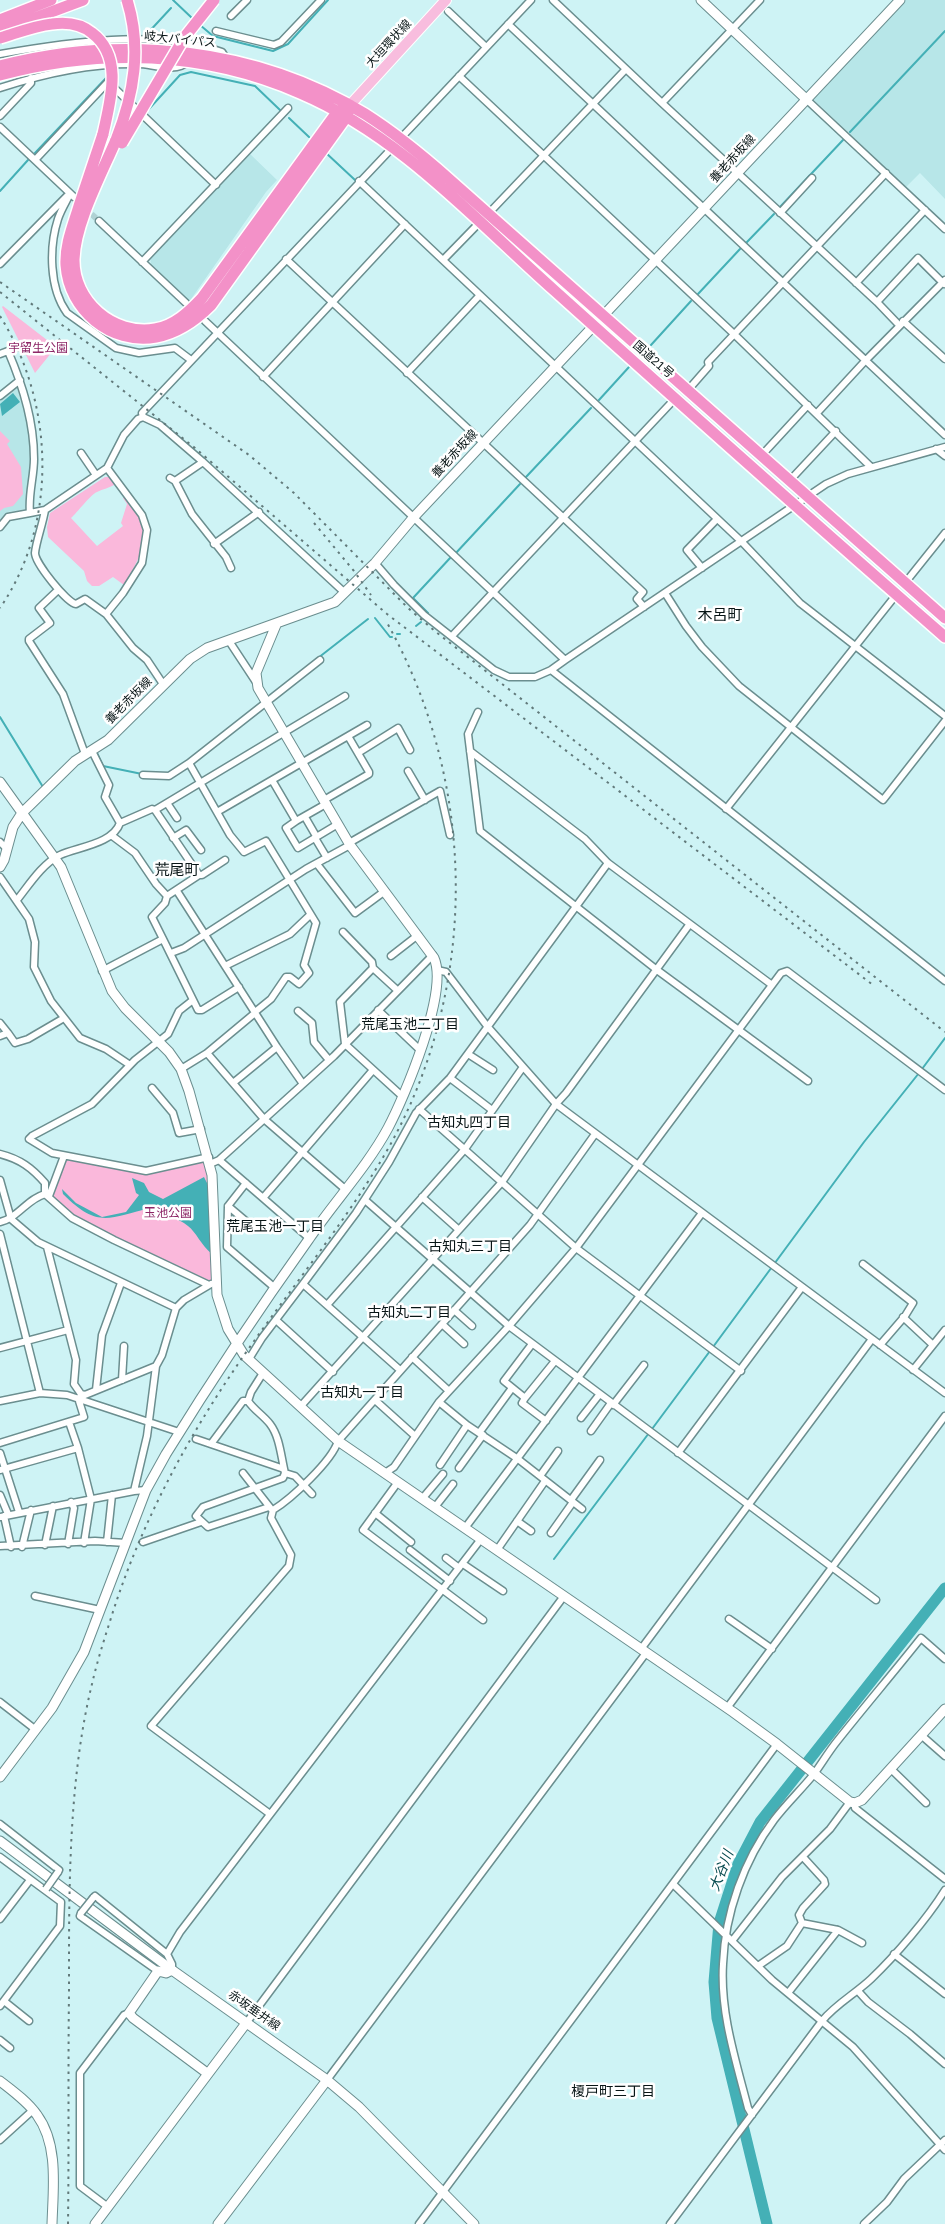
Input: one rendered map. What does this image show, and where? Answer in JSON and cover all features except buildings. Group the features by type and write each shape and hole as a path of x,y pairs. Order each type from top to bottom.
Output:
{"highway":[{"path":"0,20 51,0"},
{"path":"0,31 83,0"},
{"path":"81,214 112,138 128,67 128,37 120,0"},
{"path":"127,0 134,36 135,69 126,112 112,138 81,214 75,247 74,269 78,285 86,300 102,316 122,326 144,330 167,326 187,314 202,298 345,111"},
{"path":"112,138 201,14 214,0"},
{"path":"0,38 37,27 62,23 81,27 96,36 108,53 112,72 110,96 112,138"},
{"name":"岐大バイパス","path":"0,66 49,55 107,49 186,53 227,60 278,73 310,85 345,111"},
{"name":"岐大バイパス","path":"0,75 52,63 108,57 187,62 214,66 274,82 345,111"},
{"name":"国道21号","path":"345,111 397,143 489,213 603,316 689,386 762,456 945,618"},
{"name":"国道21号","path":"397,143 417,166 594,326 945,637"}],"main road":[{"name":"大垣環状線","path":"345,111 443,4"}],"street":[{"path":"231,16 246,0"},
{"path":"216,31 274,45 281,42 321,0"},
{"path":"143,417 142,413 191,360 530,0"},
{"path":"554,0 816,247 901,323 945,359"},
{"path":"701,0 945,229"},
{"path":"662,103 760,0"},
{"name":"養老赤坂線","path":"0,868 4,846 22,813 75,761 108,740 163,684 199,652 326,607 345,593 375,563 413,518 483,443 900,0"},
{"path":"443,4 486,47"},
{"path":"508,24 945,435"},
{"path":"0,54 96,41 138,41 180,43 212,49 222,52 227,60"},
{"path":"0,88 31,78 82,67 140,64 176,68 187,62"},
{"path":"489,213 626,69"},
{"path":"459,76 734,334 871,467"},
{"path":"0,116 30,83 31,78"},
{"path":"34,160 108,82 216,185"},
{"path":"142,262 288,108"},
{"path":"0,127 72,196"},
{"path":"689,386 709,366 708,362 781,282 886,173"},
{"path":"780,213 812,178"},
{"path":"359,181 742,542 800,603 945,716"},
{"path":"0,264 72,196"},
{"path":"72,196 58,219 53,245 55,283 61,305 67,313 116,348 139,352 175,348 191,360"},
{"path":"856,283 925,210"},
{"path":"99,221 186,303"},
{"path":"444,260 480,222"},
{"path":"263,376 405,224"},
{"path":"817,413 901,323 944,282 918,258 877,302"},
{"path":"286,259 643,592 637,599 644,607"},
{"path":"407,373 480,295"},
{"path":"205,321 565,660"},
{"path":"0,354 8,351 20,380 31,421 34,460 30,513"},
{"path":"2,392 20,380"},
{"path":"452,636 670,404"},
{"path":"762,456 808,405"},
{"path":"0,527 8,517 45,510 107,468 124,434 138,419 143,417 160,425 203,462 345,593"},
{"path":"794,476 836,431"},
{"path":"375,563 418,609 494,670 509,677 535,676 551,670 832,481 871,467 945,447"},
{"path":"936,449 945,456"},
{"path":"82,453 96,475"},
{"path":"203,462 173,479 192,514 226,557 231,568"},
{"path":"106,614 123,593 142,563 147,530 142,515 107,468"},
{"path":"45,510 35,555 58,590 74,604 85,599 106,614 133,648 147,660 163,684"},
{"path":"214,544 259,512"},
{"path":"702,568 687,550 717,519"},
{"path":"905,583 945,533"},
{"path":"58,590 39,608 50,623 29,641 63,694 88,752 109,785 105,797 120,823"},
{"path":"665,593 697,640 739,686 883,800 945,721"},
{"path":"726,809 896,595"},
{"path":"256,682 256,673 276,625"},
{"path":"0,1777 68,1684 84,1652 146,1490 179,1432 309,1238 388,1129 420,1050 430,1017 437,970 433,955 349,844 256,682 229,641"},
{"path":"143,775 169,776 189,763 320,660"},
{"path":"551,670 945,981"},
{"path":"17,900 40,872 56,858 92,845 111,835 120,823 155,810 345,696"},
{"path":"478,712 468,734 480,831 657,970 808,1082"},
{"path":"217,812 367,725"},
{"path":"358,753 398,728 410,750"},
{"path":"338,824 298,848 286,828 368,774 369,772 348,736"},
{"path":"470,751 585,838 608,863 772,985"},
{"path":"181,1069 207,1053 271,999 286,978 290,977 298,984 309,973 304,964 316,923 266,841 244,852 230,835 189,763"},
{"path":"408,771 425,800"},
{"path":"272,780 296,821"},
{"path":"0,782 56,858 68,880 102,971 112,991 125,1008 169,1052 181,1069 213,1160 215,1203 213,1284 221,1310 237,1345 249,1359 338,1441 777,1744 945,1879"},
{"path":"171,953 184,948 290,880 440,791 450,835"},
{"path":"167,803 177,818"},
{"path":"155,810 199,875"},
{"path":"305,817 327,858"},
{"path":"173,838 186,830 201,850"},
{"path":"111,835 135,853 156,884 167,896"},
{"path":"226,860 167,896 165,904 152,917 198,1010 202,1010 239,987"},
{"path":"249,1359 364,1200 419,1109 450,1078 608,863"},
{"path":"317,864 355,913 385,891"},
{"path":"0,877 29,919 33,932 34,967 47,994 80,1038 106,1048 130,1065"},
{"path":"177,891 277,1047 303,1084"},
{"path":"225,966 290,934 310,915"},
{"path":"300,1407 502,1182 556,1104 690,925"},
{"path":"343,932 368,958 373,968 397,990"},
{"path":"391,956 418,935"},
{"path":"102,971 163,939"},
{"path":"193,1000 179,1011 168,1034 130,1065 92,1104 29,1139 52,1153 146,1172 213,1160 329,1060 433,955"},
{"path":"373,968 340,1002 346,1044 402,1096"},
{"path":"437,970 444,970 449,975 487,1026 556,1104 945,1393"},
{"path":"385,1473 394,1467 438,1402 509,1326 576,1248 781,973 787,971 945,1090"},
{"path":"378,1010 420,1050"},
{"path":"298,1011 312,1023 314,1042 329,1060"},
{"path":"0,1023 15,1043 28,1039 64,1018"},
{"path":"0,1036 8,1034"},
{"path":"233,1083 277,1047"},
{"path":"207,1053 264,1118 345,1189"},
{"path":"468,1054 493,1070"},
{"path":"327,1305 465,1149 523,1067"},
{"path":"263,1198 373,1070"},
{"path":"450,1078 492,1110"},
{"path":"152,1088 174,1113 179,1133 201,1129"},
{"path":"419,1109 576,1248 741,1370"},
{"path":"263,1373 251,1392 248,1401 252,1408 269,1422 276,1434 284,1471 283,1478 203,1507 196,1516 208,1527 271,1509 290,1500 336,1448 338,1441 539,1214 595,1134"},
{"path":"0,1154 16,1158 33,1170 45,1183 47,1195 65,1212 80,1222 122,1244 213,1284"},
{"path":"0,1222 11,1220 27,1204 47,1195 64,1156"},
{"path":"213,1160 246,1183 309,1238"},
{"path":"0,1180 11,1220 47,1247 176,1308"},
{"path":"246,1183 228,1206 227,1248 275,1288"},
{"path":"422,1197 459,1230"},
{"path":"364,1200 469,1293 532,1344 876,1600"},
{"path":"228,1206 254,1228"},
{"path":"465,1528 702,1213"},
{"path":"0,1234 40,1393"},
{"path":"0,1444 84,1418 81,1396 74,1384 76,1360 47,1247"},
{"path":"863,1264 913,1303 880,1345"},
{"path":"96,1390 102,1335 121,1283"},
{"path":"134,1491 147,1436 156,1366 162,1355 176,1308 184,1300 213,1284"},
{"path":"303,1284 400,1370"},
{"path":"678,1453 802,1287"},
{"path":"454,1310 472,1326"},
{"path":"903,1317 933,1345"},
{"path":"276,1320 333,1372"},
{"path":"442,1324 464,1344"},
{"path":"0,1348 68,1330"},
{"path":"913,1370 945,1330"},
{"path":"218,2224 327,2080 644,1651 748,1505 872,1339"},
{"path":"525,1398 504,1382 532,1344"},
{"path":"122,1380 124,1346"},
{"path":"412,1357 449,1391"},
{"path":"546,1421 522,1402 554,1361"},
{"path":"591,1431 644,1365"},
{"path":"81,1396 156,1366"},
{"path":"459,1468 512,1388"},
{"path":"0,1401 40,1393 81,1396 179,1432"},
{"path":"581,1418 599,1394"},
{"path":"375,1400 415,1436"},
{"path":"211,1444 243,1401 248,1401"},
{"path":"438,1402 518,1459 582,1509"},
{"path":"727,1708 945,1416"},
{"path":"69,1422 78,1448 91,1499 84,1543"},
{"path":"440,1465 468,1425"},
{"path":"196,1439 295,1476 312,1494"},
{"path":"2,1469 78,1448"},
{"path":"497,1550 517,1521 558,1451"},
{"path":"0,1453 2,1469 19,1512"},
{"path":"550,1533 600,1460"},
{"path":"243,1473 271,1509 271,1518 291,1555 289,1566 151,1726 270,1814"},
{"path":"422,1499 444,1474"},
{"path":"398,1482 363,1530 483,1620"},
{"path":"435,1507 453,1484"},
{"path":"4,1516 71,1502 146,1490"},
{"path":"0,1495 10,1547"},
{"path":"107,1542 112,1495"},
{"path":"68,1544 74,1508 71,1502"},
{"path":"45,1545 53,1506"},
{"path":"22,1546 31,1510"},
{"path":"375,1513 412,1542"},
{"path":"517,1521 531,1531"},
{"path":"143,1542 201,1522"},
{"path":"167,1954 180,1932 481,1539"},
{"path":"0,1546 126,1543"},
{"path":"410,1550 450,1581"},
{"path":"446,1558 502,1591"},
{"path":"35,1596 100,1610"},
{"path":"95,2224 564,1596"},
{"path":"729,1619 772,1649"},
{"path":"750,2117 728,2029 722,1963 733,1906 741,1879 756,1848 774,1821 921,1638 945,1659"},
{"path":"0,1702 36,1730"},
{"path":"728,1937 782,1877 830,1829 852,1803 862,1800 945,1709"},
{"path":"921,1735 945,1756"},
{"path":"419,2224 777,1744"},
{"path":"891,1768 926,1803"},
{"path":"0,1824 59,1870 45,1890"},
{"name":"赤坂垂井線","path":"0,1842 172,1970 327,2080 359,2108 474,2224"},
{"path":"0,1857 61,1902 60,1926 2,2003 28,2021"},
{"path":"802,1857 824,1880 825,1884 803,1908 799,1915 802,1923"},
{"path":"0,1919 30,1880"},
{"path":"673,1884 758,1966 853,2047 942,2142 945,2150"},
{"path":"670,2224 822,2021 835,2007 858,1991 894,1954 933,1908 945,1890"},
{"path":"95,1896 167,1954 172,1964 172,1970 166,1973 158,1971 80,1916 92,1898 95,1896"},
{"path":"758,1966 787,1946 802,1923"},
{"path":"802,1923 838,1930 862,1942"},
{"path":"788,1993 838,1930"},
{"path":"894,1954 945,1994"},
{"path":"108,2207 80,2186 80,2073 124,2015 129,2013 158,1971"},
{"path":"858,1991 945,2064"},
{"path":"129,2013 133,2018 207,2073"},
{"path":"0,2040 10,2048"},
{"path":"0,2082 33,2110 44,2127 53,2164 52,2224"},
{"path":"0,2140 33,2110"},
{"path":"868,2223 904,2179 942,2142"}],"shaded area":[{"path":"906,0 945,0 945,199 920,173 906,187 813,99"},
{"path":"249,153 277,180 266,192 189,302 151,265 150,257"},
{"path":"14,387 21,389 32,459 27,509 8,512 0,521 0,399"}],"green space":[{"name":"宇留生公園","path":"2,307 56,347 35,373"},
{"path":"0,431 10,441 7,444 21,467 23,494 13,506 0,511"},
{"path":"105,477 109,477 116,484 94,493 71,518 97,546 123,526 121,523 127,504 123,498 125,496 140,516 144,536 143,545 124,585 113,577 99,586 92,586 87,581 84,571 48,537 47,527 50,513"},
{"name":"玉池公園","path":"65,1157 146,1173 208,1159 214,1282 209,1283 73,1216 50,1196"}],"water":[{"path":"13,393 20,402 2,416 0,404"},
{"path":"204,1177 209,1187 212,1254 188,1226 165,1213 151,1208 113,1217 104,1218 95,1216 75,1205 63,1194 62,1189 76,1203 102,1217 126,1212 139,1195 136,1193 132,1178 144,1183 149,1192 163,1199"}],"waterway":[{"path":"173,0 193,19"},
{"path":"200,25 213,36 273,51 288,44 328,0"},
{"path":"146,35 171,8"},
{"path":"850,132 945,31"},
{"path":"148,110 180,75 191,72 255,86 280,110"},
{"path":"35,153 107,77"},
{"path":"289,118 309,137"},
{"path":"780,207 843,140"},
{"path":"325,152 355,180"},
{"path":"0,191 28,160"},
{"path":"386,210 401,225"},
{"path":"747,242 774,214"},
{"path":"698,294 740,249"},
{"path":"651,345 691,301"},
{"path":"599,400 629,367"},
{"path":"526,477 591,408"},
{"path":"455,554 520,484"},
{"path":"428,613 413,598 451,557"},
{"path":"375,618 392,637"},
{"path":"318,658 368,619"},
{"path":"416,626 421,622"},
{"path":"0,717 43,787"},
{"path":"96,751 103,766 142,774"},
{"path":"922,1069 945,1038"},
{"path":"713,1347 864,1142 919,1073"},
{"path":"652,1429 710,1351"},
{"path":"554,1559 649,1433"},
{"name":"大谷川","path":"767,2224 717,2018 714,1982 719,1923 738,1864 760,1822 945,1588"}],"tunnel":[{"path":"85,208 99,221"}],"railway":[{"path":"0,282 249,455 294,493 408,608 436,632 945,1032"},
{"path":"0,292 195,448 387,614 873,985"},
{"path":"0,316 18,350 31,386 39,424 42,462 40,500 32,538 19,574 0,608"},
{"path":"314,523 354,571 371,595"},
{"path":"68,2224 69,1915 74,1798 84,1721 103,1643 123,1582 168,1480 205,1414 226,1382 338,1226 389,1147 419,1084 440,1019 452,951 456,883 451,815 438,748 416,683 386,621"}],"district":[{"name":"木呂町","path":"720,616"},
{"name":"荒尾町","path":"177,871"},
{"name":"荒尾玉池二丁目","path":"410,1025"},
{"name":"古知丸四丁目","path":"469,1123"},
{"name":"荒尾玉池一丁目","path":"275,1227"},
{"name":"古知丸三丁目","path":"470,1247"},
{"name":"古知丸二丁目","path":"409,1313"},
{"name":"古知丸一丁目","path":"362,1393"},
{"name":"榎戸町三丁目","path":"613,2092"}]}
